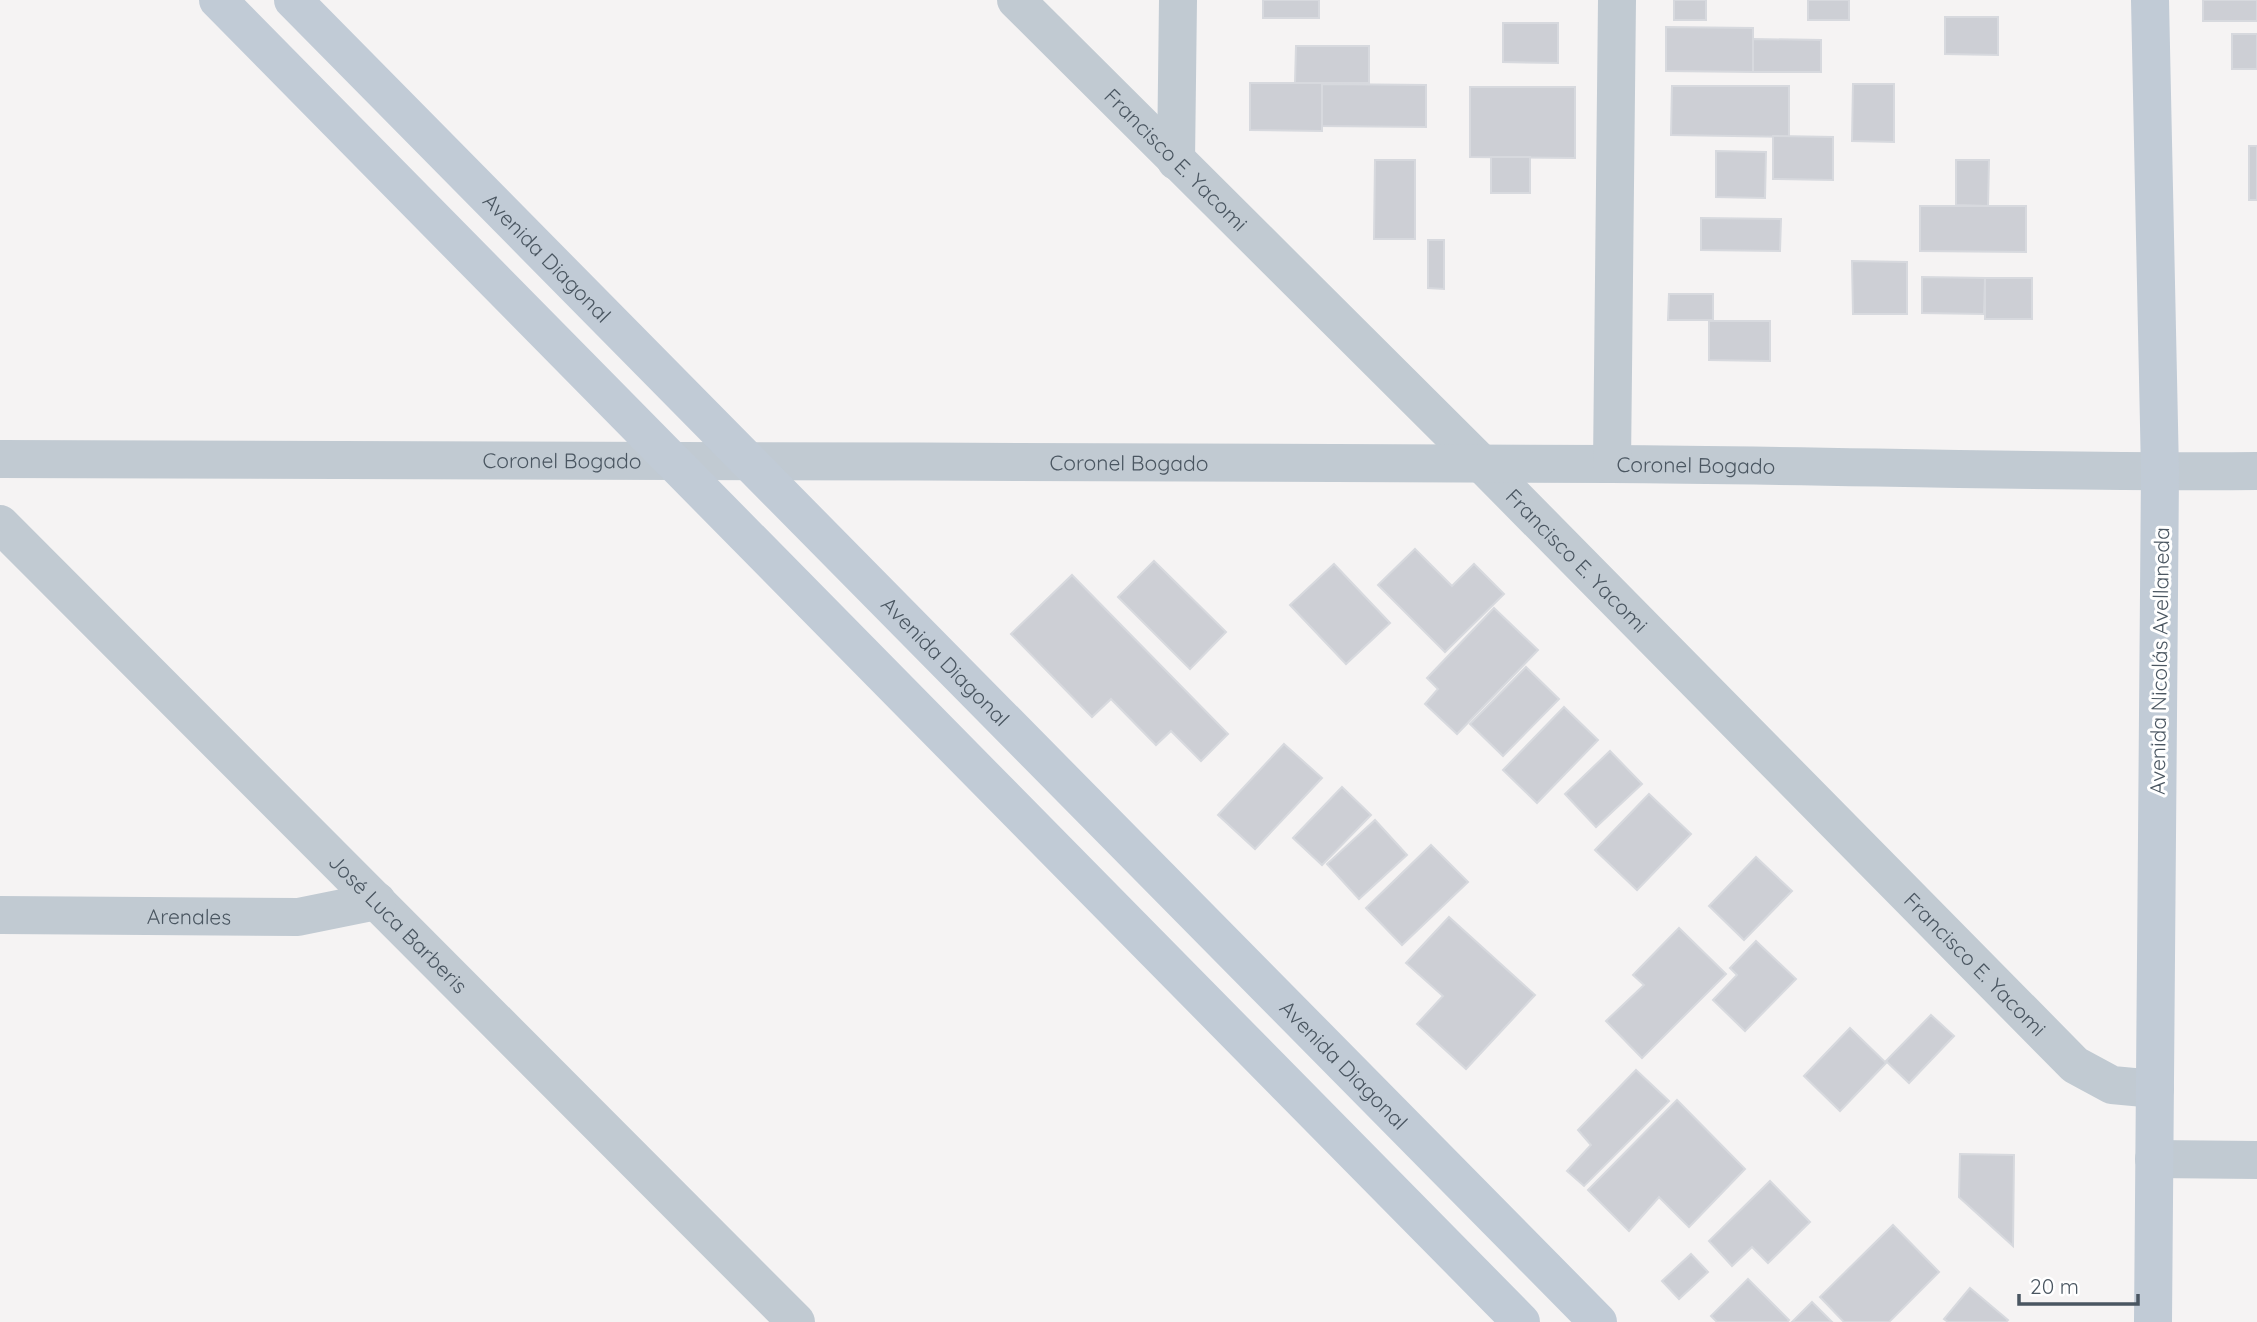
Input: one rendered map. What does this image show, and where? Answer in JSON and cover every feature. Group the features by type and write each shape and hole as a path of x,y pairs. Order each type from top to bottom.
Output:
{"main road":[{"path":"218,0 1521,1322"},
{"name":"Avenida Diagonal","path":"293,0 1598,1322"},
{"name":"Avenida Nicolás Avellaneda","path":"2150,0 2160,472 2153,1322"}],"street":[{"name":"Francisco E. Yacomi","path":"1016,0 1483,465 2075,1065 2112,1085 2155,1089"},
{"path":"1176,161 1178,0"},
{"path":"1612,464 1617,0"},
{"name":"Coronel Bogado","path":"0,459 672,459 1612,464 2257,471"},
{"name":"José Luca Barberis","path":"0,524 793,1321"},
{"name":"Arenales","path":"0,915 298,917 377,901"},
{"path":"2154,1159 2257,1160"}],"building":[{"path":"1263,0 1319,0 1319,18 1263,18"},
{"path":"1674,0 1706,0 1706,20 1674,20"},
{"path":"1808,0 1849,0 1849,20 1808,20"},
{"path":"2203,0 2257,0 2257,21 2203,21"},
{"path":"1945,17 1998,17 1998,55 1945,54"},
{"path":"1503,23 1558,23 1558,63 1503,62"},
{"path":"1666,27 1753,28 1753,72 1666,71"},
{"path":"2232,34 2257,34 2257,69 2232,69"},
{"path":"1753,39 1821,40 1821,72 1753,72"},
{"path":"1296,46 1369,46 1369,83 1295,83"},
{"path":"1250,83 1322,83 1322,131 1250,130"},
{"path":"1322,84 1426,85 1426,127 1322,126"},
{"path":"1853,84 1894,84 1894,142 1852,141"},
{"path":"1672,86 1789,86 1789,137 1671,135"},
{"path":"1470,87 1575,87 1575,158 1470,157"},
{"path":"1773,136 1833,137 1833,180 1773,179"},
{"path":"2249,146 2257,146 2257,200 2249,200"},
{"path":"1716,151 1766,152 1765,198 1716,197"},
{"path":"1491,157 1530,157 1530,193 1491,193"},
{"path":"1375,160 1415,160 1415,239 1374,239"},
{"path":"1956,160 1989,160 1988,206 1956,205"},
{"path":"1920,206 2026,206 2026,252 1920,251"},
{"path":"1701,218 1781,219 1780,251 1701,250"},
{"path":"1428,240 1444,240 1444,289 1428,288"},
{"path":"1852,261 1907,262 1907,314 1853,314"},
{"path":"1922,277 1985,278 1984,314 1922,313"},
{"path":"1985,278 2032,278 2032,319 1985,319"},
{"path":"1669,294 1713,294 1713,320 1668,320"},
{"path":"1709,321 1770,321 1770,361 1709,360"},
{"path":"1415,549 1452,586 1474,564 1504,594 1445,652 1378,585"},
{"path":"1154,561 1226,632 1190,669 1118,597"},
{"path":"1334,564 1390,623 1346,664 1290,605"},
{"path":"1072,575 1228,734 1201,761 1171,731 1156,745 1111,699 1092,717 1011,634"},
{"path":"1494,608 1538,650 1457,734 1425,704 1438,689 1427,678"},
{"path":"1526,667 1559,699 1503,756 1470,724"},
{"path":"1564,707 1598,740 1537,803 1503,770"},
{"path":"1284,744 1322,778 1255,849 1218,815"},
{"path":"1610,751 1642,784 1596,827 1565,794"},
{"path":"1342,787 1371,815 1322,865 1293,838"},
{"path":"1649,794 1691,834 1637,890 1595,850"},
{"path":"1375,820 1407,855 1359,899 1327,864"},
{"path":"1431,845 1468,882 1402,945 1366,908"},
{"path":"1756,857 1792,891 1744,940 1709,906"},
{"path":"1449,917 1535,995 1466,1069 1417,1024 1443,996 1406,963"},
{"path":"1679,928 1726,974 1642,1058 1606,1021 1644,985 1633,975"},
{"path":"1756,941 1796,979 1745,1031 1713,1000 1737,975 1730,968"},
{"path":"1931,1015 1954,1036 1909,1083 1886,1061"},
{"path":"1850,1028 1886,1063 1840,1111 1804,1076"},
{"path":"1636,1070 1669,1101 1584,1186 1567,1171 1591,1145 1578,1130"},
{"path":"1677,1100 1745,1169 1689,1227 1659,1197 1629,1231 1588,1190"},
{"path":"1960,1154 2014,1155 2013,1246 1959,1197"},
{"path":"1770,1181 1810,1222 1768,1263 1752,1247 1732,1266 1709,1241"},
{"path":"1893,1225 1939,1272 1889,1322 1844,1322 1820,1297"},
{"path":"1691,1254 1708,1272 1679,1299 1662,1281"},
{"path":"1748,1279 1789,1320 1787,1322 1717,1322 1711,1316"},
{"path":"1970,1288 2008,1320 1948,1322 1944,1319"},
{"path":"1812,1302 1832,1322 1792,1322"}]}
